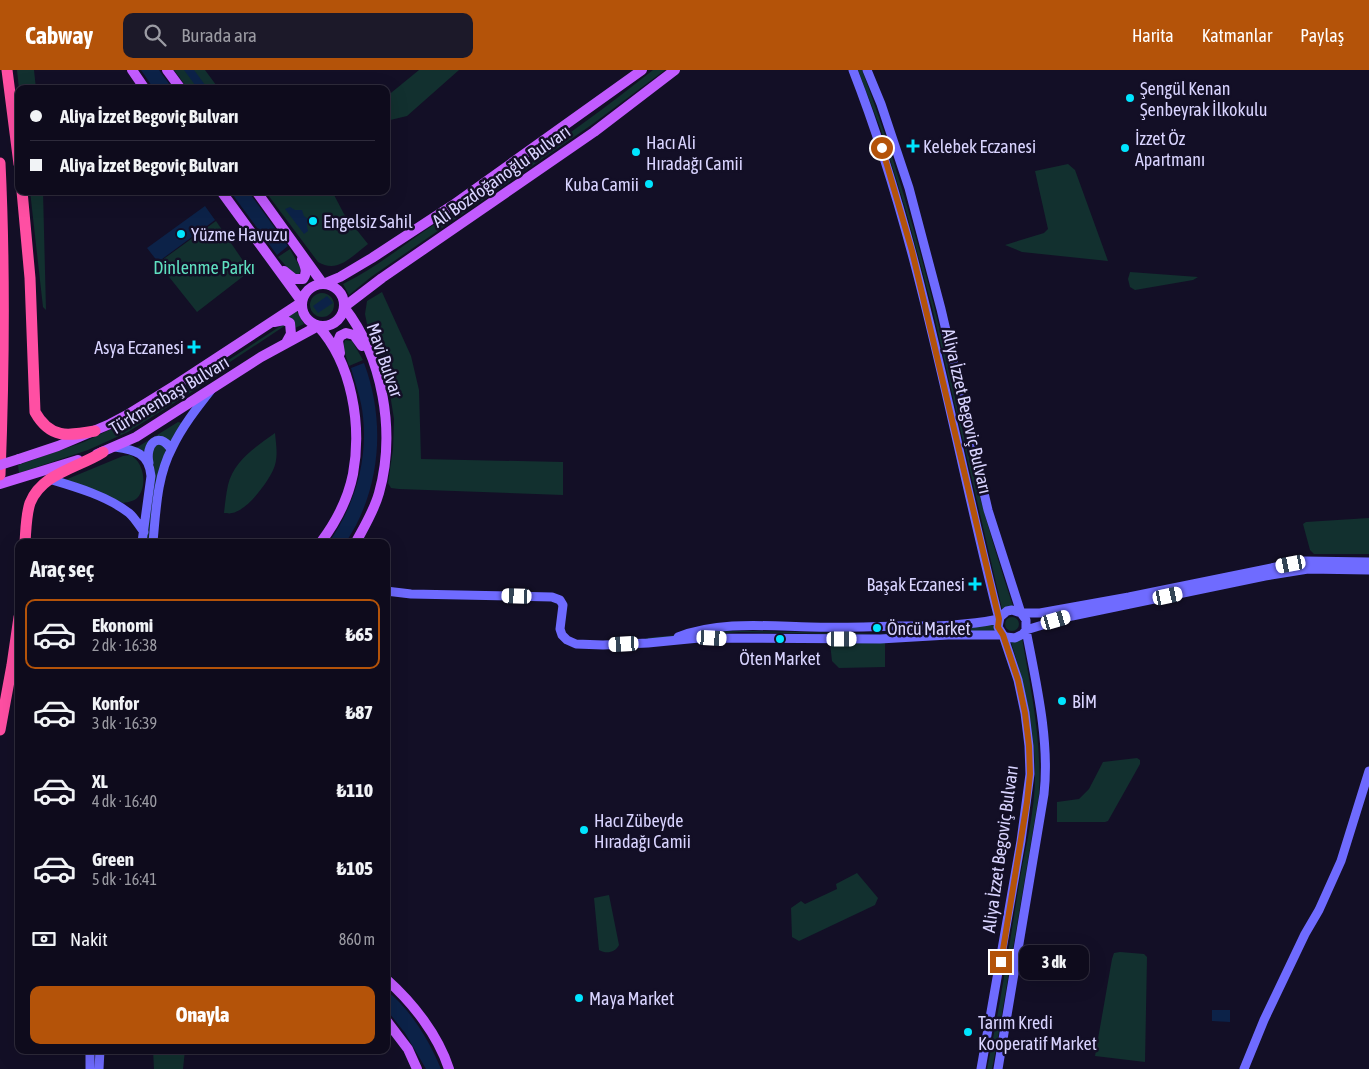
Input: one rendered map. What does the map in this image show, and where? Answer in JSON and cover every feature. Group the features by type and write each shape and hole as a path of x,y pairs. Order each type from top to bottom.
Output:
{"highway":[{"path":"7,70 15,133"},
{"path":"0,163 4,359 0,474"},
{"path":"22,195 30,278 35,412 40,422 52,432 66,435 95,431"},
{"path":"25,539 30,504 37,491 49,479 103,452"},
{"path":"0,730 15,644"}],"main road":[{"path":"132,70 142,85"},
{"path":"167,70 177,85"},
{"name":"Ali Bozdoğanoğlu Bulvarı","path":"323,284 340,278 472,192 642,70"},
{"name":"Ali Bozdoğanoğlu Bulvarı","path":"344,307 382,278 614,118 675,70"},
{"name":"Aliya İzzet Begoviç Bulvarı","path":"854,70 887,163 912,251 999,619"},
{"name":"Aliya İzzet Begoviç Bulvarı","path":"867,70 881,104 909,188 988,510 1021,613"},
{"path":"224,195 302,302"},
{"path":"259,195 323,284"},
{"path":"271,260 294,279 303,279 306,268 294,243"},
{"path":"318,326 332,324 342,314 344,307 340,293 336,288 323,284 310,288 306,292 302,302 302,312 306,318 318,326 333,347 344,368"},
{"name":"Türkmenbaşı Bulvarı","path":"0,464 58,446 95,431 144,405 302,302"},
{"name":"Mavi Bulvar","path":"344,307 353,319 372,359 381,387 385,408 386,450 377,499 357,539"},
{"path":"269,324 281,320 290,323 291,334 281,346"},
{"name":"Türkmenbaşı Bulvarı","path":"0,484 103,452 136,437 281,346 318,326"},
{"path":"323,539 332,526 346,497 353,474 356,419 338,342 340,336 346,334 354,335 372,359"},
{"path":"152,539 158,494 171,449 186,423 212,389"},
{"path":"143,539 151,476 147,455 149,447 152,442 158,440 164,442 171,449"},
{"path":"115,447 134,450 146,460 150,468"},
{"path":"49,479 77,488 118,506 131,515 144,532"},
{"path":"1021,613 1037,614 1066,609 1306,561 1369,562"},
{"path":"390,591 411,594 552,597 560,600 563,605 560,629 562,635 566,640 576,644 603,645 699,638 880,639 948,635 1003,635 1015,638 1026,630 1072,616 1265,576 1308,569 1369,570"},
{"path":"661,642 692,631 725,626 851,628 951,626 999,619 1007,611 1017,610 1026,620 1026,630"},
{"path":"999,619 998,627 1003,635"},
{"name":"Aliya İzzet Begoviç Bulvarı","path":"998,1069 1036,850 1046,776 1042,726 1026,630"},
{"name":"Aliya İzzet Begoviç Bulvarı","path":"981,1069 1021,841 1030,774 1025,713 1018,680 1003,635"},
{"path":"1244,1069 1264,1020 1306,934 1323,904 1341,861 1369,771"},
{"path":"390,983 400,992 434,1035 449,1069"},
{"path":"390,1025 408,1049 417,1069"},
{"path":"90,1054 90,1069"},
{"path":"99,1069 100,1054"}],"green space":[{"path":"17,70 34,70 36,85 19,85"},
{"path":"174,70 205,70 216,85 185,85"},
{"path":"419,70 459,70 407,116 390,120 390,94"},
{"path":"653,70 665,70 590,126 371,277 349,295 343,284 378,263 519,169"},
{"path":"858,70 862,70 873,99 910,216 938,321 973,470 1013,606 1002,609 932,307 906,211 881,130"},
{"path":"1068,164 1075,170 1108,261 1022,252 1005,245 1044,233 1048,229 1035,171"},
{"path":"30,195 43,195 46,310 43,307"},
{"path":"268,195 334,195 344,214 368,244 338,265 325,265 318,262"},
{"name":"Dinlenme Parkı","path":"216,221 250,271 197,312 158,263"},
{"path":"290,249 301,269 299,274 293,274 278,257"},
{"path":"1130,272 1198,277 1193,280 1135,290 1130,287 1128,279"},
{"path":"382,292 411,356 419,390 421,459 563,462 563,495 391,488 388,483 393,449 394,419 382,361 367,324 365,314 367,301"},
{"path":"322,293 327,294 333,300 333,310 327,316 322,317 317,316 311,310 310,305 311,300 317,294"},
{"path":"296,310 304,324 295,328 288,316"},
{"path":"285,323 286,325 230,362 217,376 128,432 88,450 19,473 18,465 84,442 134,418"},
{"path":"345,340 352,341 363,360 349,366 343,347"},
{"path":"178,422 182,423 170,445 157,437 148,444 144,453 136,448"},
{"path":"275,433 276,461 269,478 258,494 244,507 232,513 224,513 228,485 235,468 240,461"},
{"path":"158,442 166,449 154,493 148,539 146,539 150,455"},
{"path":"130,455 141,467 143,478 140,494 133,501 123,503 65,480 123,456"},
{"path":"1369,518 1369,554 1314,554 1310,550 1303,524 1306,522"},
{"path":"1009,617 1015,617 1019,624 1015,631 1009,631 1005,627 1005,621"},
{"path":"993,624 995,631 900,633"},
{"path":"741,631 898,633 849,634 739,632 646,640 646,638"},
{"path":"1022,638 1037,736 1040,775 1039,795 997,1043 992,1069 987,1069 1034,802 1035,759 1031,725 1021,675 1011,642"},
{"path":"830,643 885,643 885,667 839,668 832,661"},
{"path":"1137,758 1140,760 1140,764 1108,821 1057,822 1057,802 1079,799 1089,789 1103,762"},
{"path":"857,873 878,898 875,905 799,941 792,937 791,908 801,901 805,904 837,889 836,884"},
{"path":"609,895 619,945 613,951 605,952 599,950 594,898"},
{"path":"1114,953 1144,954 1147,957 1145,1062 1095,1056 1112,959"},
{"path":"153,1054 185,1054 183,1069 154,1069"}],"water":[{"path":"141,70 159,70 170,85 151,85"},
{"path":"184,70 194,70 205,85 195,85"},
{"path":"233,195 251,195 288,246 277,255"},
{"name":"Yüzme Havuzu","path":"205,206 215,220 158,262 147,248"},
{"path":"290,207 295,210 302,210 304,216 308,219 308,231 304,234 285,209"},
{"path":"327,296 333,303 318,313 313,306"},
{"path":"364,363 371,385 377,431 376,455 373,478 358,522 348,539 331,539 346,514 352,499 361,467 363,450 363,417 360,398 351,368"},
{"path":"390,994 418,1026 431,1047 441,1069 426,1069 405,1033 390,1014"},
{"path":"1212,1010 1230,1010 1230,1022 1212,1021"}],"place":[{"name":"Şengül Kenan Şenbeyrak İlkokulu","path":"1130,98"},
{"name":"Kelebek Eczanesi","path":"913,146"},
{"name":"İzzet Öz Apartmanı","path":"1125,148"},
{"name":"Hacı Ali Hıradağı Camii","path":"636,152"},
{"name":"Kuba Camii","path":"649,184"},
{"name":"Engelsiz Sahil","path":"313,221"},
{"name":"Yüzme Havuzu","path":"181,234"},
{"name":"Asya Eczanesi","path":"194,347"},
{"name":"Başak Eczanesi","path":"975,584"},
{"name":"Öncü Market","path":"877,628"},
{"name":"Öten Market","path":"780,639"},
{"name":"BİM","path":"1062,701"},
{"name":"Hacı Zübeyde Hıradağı Camii","path":"584,830"},
{"name":"Maya Market","path":"579,998"},
{"name":"Tarım Kredi Kooperatif Market","path":"968,1032"}],"route":[{"path":"882,148 912,251 999,619 998,627 1003,635 1018,680 1025,713 1030,774 1001,962"}]}
